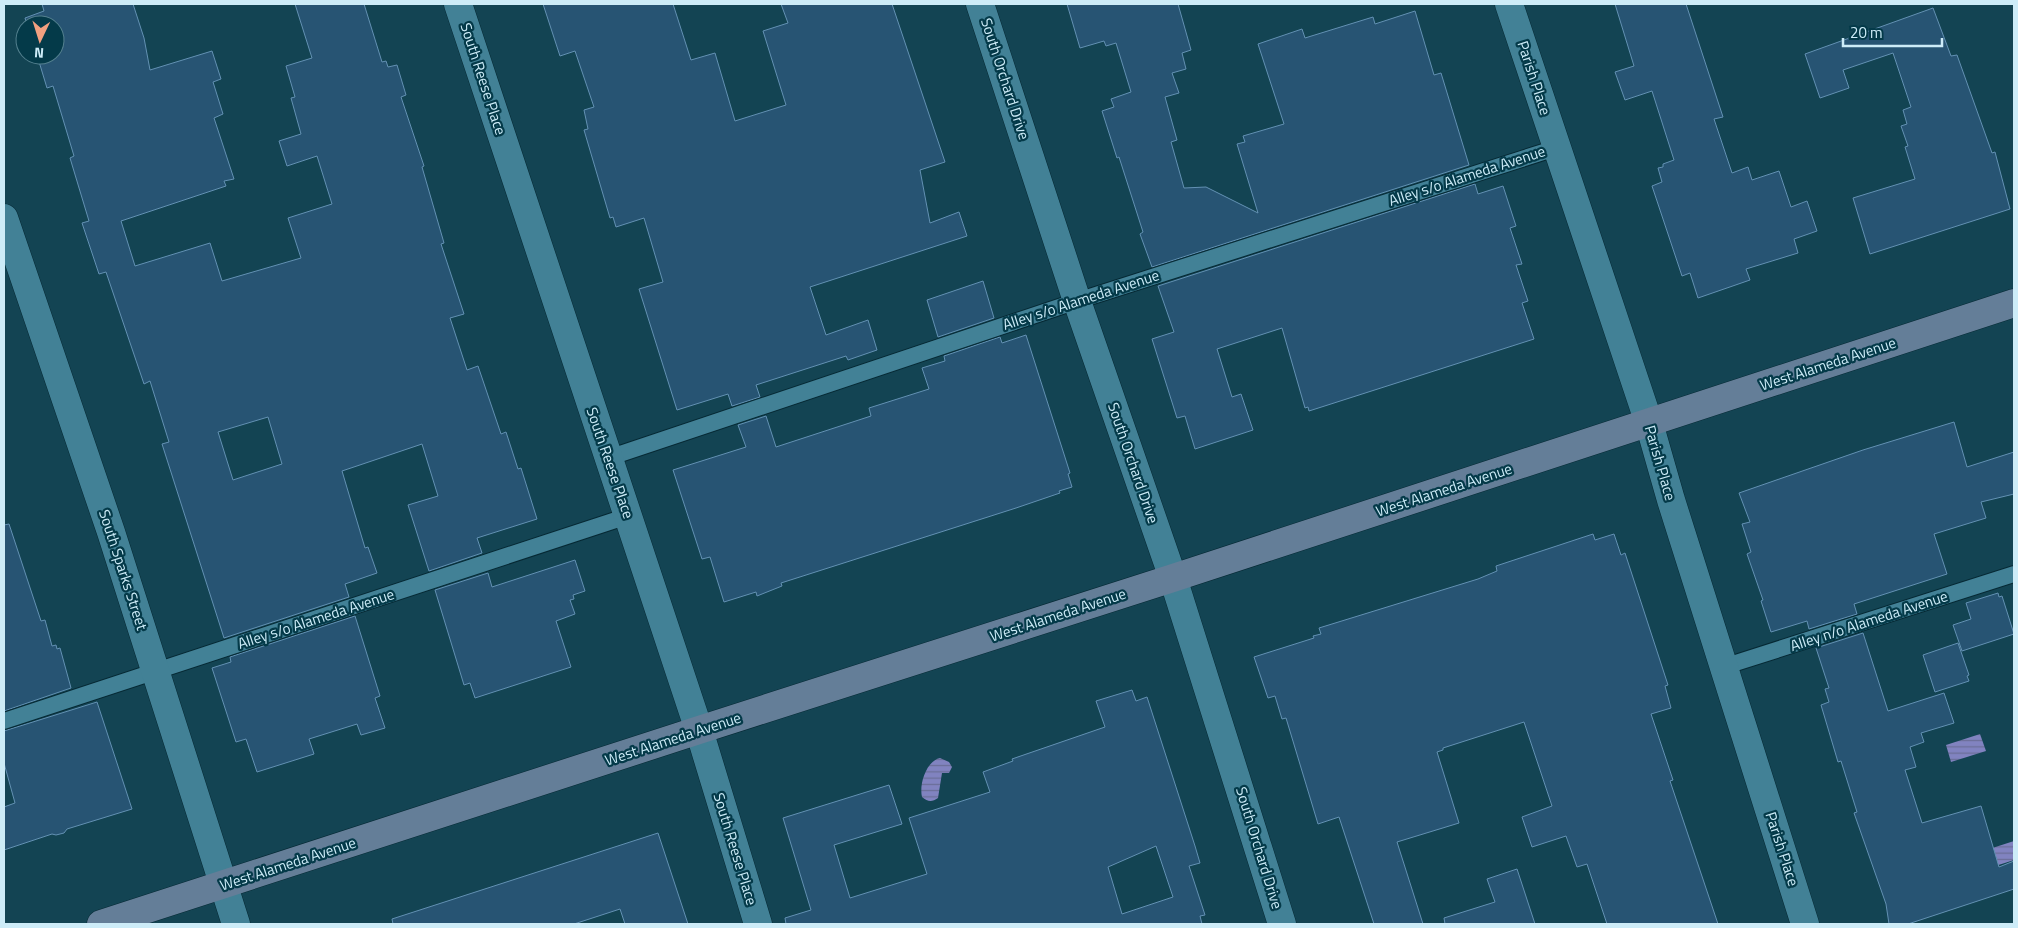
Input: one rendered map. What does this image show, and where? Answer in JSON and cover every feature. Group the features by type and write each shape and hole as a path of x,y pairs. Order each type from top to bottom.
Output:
{"main road":[{"name":"West Alameda Avenue","path":"102,924 1173,578 2014,303"}],"street":[{"name":"South Reese Place","path":"458,4 699,730 758,924"},
{"name":"South Orchard Drive","path":"980,4 1077,301 1173,578 1282,924"},
{"name":"Parish Place","path":"1509,4 1649,423 1723,667 1805,924"},
{"name":"South Sparks Street","path":"4,218 156,671 236,924"}],"lane":[{"name":"Alley s/o Alameda Avenue","path":"608,458 1077,301 1556,148"},
{"name":"Alley s/o Alameda Avenue","path":"4,721 628,516"},
{"name":"Alley n/o Alameda Avenue","path":"1723,667 2014,574"}],"water":[{"path":"1980,734 1986,751 1951,762 1946,745"},
{"path":"940,758 949,762 952,767 949,773 942,773 938,798 928,801 922,797 923,780 927,768"},
{"path":"2014,841 2014,860 1986,869 1980,852"}],"building":[{"path":"42,4 133,4 144,38 150,70 212,51 221,79 213,82 223,114 214,118 234,179 224,181 226,186 121,221 135,266 210,243 222,281 301,258 288,218 332,204 317,156 287,166 279,141 301,134 291,98 295,97 286,66 312,58 295,4 364,4 382,62 386,61 388,67 397,65 406,95 401,97 424,166 422,167 444,243 441,244 464,314 450,318 467,370 478,366 501,434 506,432 518,469 521,468 537,519 477,538 482,553 429,571 408,505 438,496 422,444 342,471 365,548 368,547 377,573 345,584 349,597 224,638 162,444 169,442 150,381 144,384 106,272 99,274 82,223 89,221 70,158 74,156 53,86 47,88 40,65 65,65 65,15 33,15 44,11","holes":["268,417 282,464 233,480 218,432"]},
{"path":"543,4 673,4 691,60 715,53 735,121 786,105 763,31 788,23 781,4 892,4 945,162 920,170 930,223 959,212 967,236 810,287 826,335 868,320 877,350 848,360 846,356 756,385 760,397 732,406 728,394 677,410 639,289 663,282 644,218 616,227 613,217 610,218 584,130 588,129 584,110 594,107 575,51 560,56"},
{"path":"1067,4 1178,4 1191,50 1182,53 1186,69 1172,73 1179,93 1165,97 1177,140 1171,142 1184,188 1206,187 1258,213 1237,144 1245,142 1243,136 1284,124 1258,44 1302,29 1305,38 1373,17 1375,24 1415,11 1434,75 1441,73 1469,165 1152,267 1140,234 1143,232 1119,157 1117,158 1102,111 1114,107 1111,99 1131,92 1116,43 1106,46 1104,41 1080,48"},
{"path":"1615,4 1686,4 1723,117 1714,119 1732,173 1748,167 1752,180 1779,171 1791,207 1807,201 1817,231 1794,239 1798,253 1746,269 1750,280 1698,298 1690,273 1682,276 1652,186 1662,182 1658,168 1674,160 1652,91 1625,100 1615,72 1634,66"},
{"path":"1933,8 1951,56 1957,55 1992,153 1995,152 2010,209 1870,254 1853,198 1915,179 1905,147 1908,146 1901,126 1907,124 1903,110 1911,107 1893,53 1843,70 1849,88 1820,98 1805,54"},
{"path":"1475,184 1478,194 1503,186 1516,226 1510,228 1522,264 1516,265 1528,301 1522,303 1534,339 1309,411 1308,407 1305,408 1282,328 1217,349 1232,397 1241,394 1253,430 1195,449 1185,416 1177,418 1152,339 1174,332 1158,286"},
{"path":"983,281 994,318 938,337 927,300"},
{"path":"1026,335 1070,473 1068,474 1072,487 1016,508 781,583 782,586 757,596 756,592 724,602 710,557 702,559 673,470 746,447 738,425 766,416 776,447 871,416 869,408 929,389 922,368 945,361 944,356 1000,337 1002,343"},
{"path":"1954,422 1967,467 2014,452 2014,494 1981,502 1986,518 1934,534 1947,574 1854,604 1857,614 1809,629 1807,621 1771,632 1761,601 1763,600 1747,554 1751,552 1742,524 1750,522 1739,493 1863,450"},
{"path":"9,524 41,621 45,620 52,646 56,645 57,649 60,648 71,688 4,711 4,525"},
{"path":"1593,534 1595,540 1614,534 1621,555 1625,553 1668,685 1665,686 1671,708 1651,714 1673,780 1670,781 1718,924 1607,924 1587,864 1577,867 1566,836 1532,847 1522,817 1552,806 1524,722 1443,748 1443,750 1437,752 1459,823 1397,842 1423,924 1374,924 1339,817 1318,824 1286,718 1282,719 1275,696 1268,698 1254,657 1314,638 1313,636 1321,634 1319,628 1478,579 1497,571 1496,566"},
{"path":"575,560 585,591 573,595 574,599 570,600 575,614 556,621 571,667 475,698 470,683 464,685 435,590 488,573 492,587"},
{"path":"1998,593 1999,597 2002,596 2014,634 1962,651 1953,625 1971,619 1966,603"},
{"path":"355,616 380,696 375,698 385,728 361,735 357,724 309,739 314,754 257,772 246,739 236,742 212,668 231,662 230,657"},
{"path":"1863,633 1888,711 1944,693 1954,723 1921,733 1924,742 1910,747 1916,767 1905,770 1922,823 1981,806 1999,867 2014,861 2014,889 1908,924 1889,924 1886,904 1854,813 1857,812 1841,761 1838,762 1821,705 1829,702 1825,689 1829,688 1816,648"},
{"path":"1958,643 1969,675 1967,676 1969,681 1935,692 1923,655"},
{"path":"1132,690 1136,701 1147,697 1200,863 1189,866 1205,915 1200,916 1202,924 786,924 785,918 811,910 783,818 889,785 902,824 834,845 850,898 927,874 909,818 990,792 983,772 1013,761 1012,759 1105,727 1096,701","holes":["1156,846 1173,897 1122,914 1108,867"]},
{"path":"97,702 132,809 67,829 64,833 52,834 4,850 4,807 15,803 4,763 4,731"},
{"path":"658,833 688,924 625,924 620,909 574,924 393,924 392,919"},
{"path":"1517,869 1535,924 1445,924 1444,918 1495,902 1487,879"}]}
